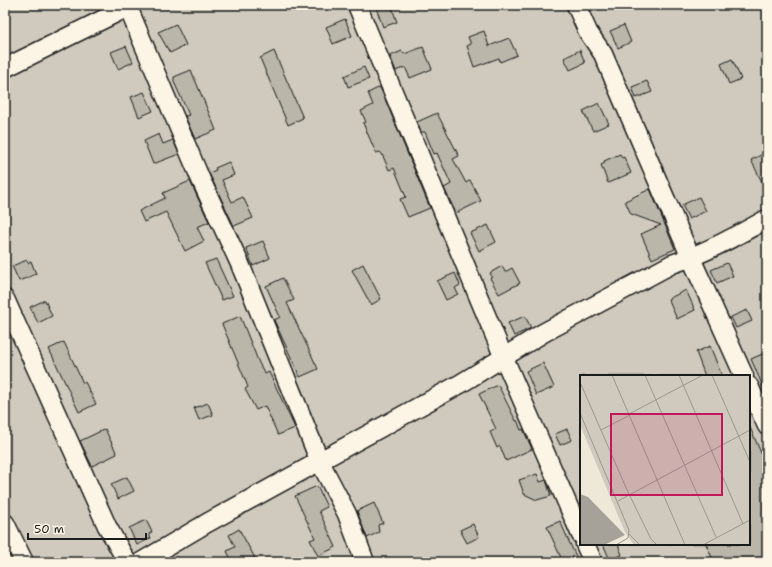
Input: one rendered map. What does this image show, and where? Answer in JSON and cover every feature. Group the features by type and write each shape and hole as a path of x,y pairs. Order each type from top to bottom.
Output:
{"street":[{"path":"357,5 504,358 580,533"},
{"path":"576,5 588,32 603,54 691,258 744,375"},
{"path":"5,68 127,6 201,180 240,264 320,462 347,514 365,562"},
{"path":"141,562 207,523 460,384 543,334 672,264 691,258 727,241 767,219"},
{"path":"5,299 107,526 127,562"},
{"path":"750,388 767,426"},
{"path":"5,523 24,562"},
{"path":"585,545 593,562"}],"shaded area":[{"path":"5,5 767,5 767,562 5,562"}],"building":[{"path":"375,5 391,5 397,22 383,27"},
{"path":"345,19 352,36 333,44 326,27"},
{"path":"176,24 186,45 170,53 158,32"},
{"path":"624,25 631,42 618,48 610,31"},
{"path":"484,31 489,46 509,38 517,55 500,62 499,58 474,67 467,46 471,44 468,37"},
{"path":"126,46 133,62 118,69 111,52"},
{"path":"423,47 432,69 410,78 405,67 396,71 390,56 402,51 404,54"},
{"path":"580,50 585,63 570,70 564,58"},
{"path":"274,51 303,118 288,125 260,58"},
{"path":"732,59 741,79 729,84 721,64"},
{"path":"364,67 369,79 348,87 344,76"},
{"path":"191,70 216,130 195,139 185,116 189,115 174,82 174,77"},
{"path":"647,81 652,92 636,98 632,87"},
{"path":"380,87 430,208 408,217 400,199 406,197 394,168 389,170 382,154 380,152 376,153 363,123 366,122 361,111 373,105 368,93"},
{"path":"144,92 153,111 139,117 131,97"},
{"path":"599,103 609,124 593,131 583,111"},
{"path":"437,113 459,156 453,159 466,183 470,180 481,201 456,213 444,188 451,184 437,153 434,154 425,132 421,132 417,122"},
{"path":"159,134 163,144 173,140 179,154 153,164 144,141"},
{"path":"767,152 767,192 751,160"},
{"path":"620,154 622,158 624,157 631,173 608,183 601,165 605,163 604,161"},
{"path":"229,162 234,175 222,180 232,202 243,197 253,218 234,226 209,173 216,170 215,168"},
{"path":"190,181 209,222 197,227 204,241 185,251 166,212 144,222 139,211 165,198 163,193"},
{"path":"650,189 675,249 652,259 641,234 661,225 631,214 625,201"},
{"path":"699,197 706,211 689,219 682,205"},
{"path":"488,225 496,242 479,251 470,233"},
{"path":"263,241 270,258 253,266 246,248"},
{"path":"216,259 233,296 222,300 205,263"},
{"path":"27,260 28,263 31,261 36,274 19,281 12,266"},
{"path":"727,263 733,276 717,283 711,270"},
{"path":"363,264 381,299 371,305 352,270"},
{"path":"502,266 505,272 512,268 520,283 499,294 490,278 492,277 490,273"},
{"path":"455,273 460,285 455,288 458,294 446,300 437,281"},
{"path":"283,278 294,300 287,303 318,369 300,377 274,320 280,317 266,286"},
{"path":"686,290 695,310 677,319 668,299"},
{"path":"45,300 52,316 38,323 30,307"},
{"path":"747,310 752,321 736,328 731,317"},
{"path":"240,316 259,363 265,374 269,372 295,428 278,435 265,406 256,410 245,389 248,387 222,324"},
{"path":"525,316 531,328 514,336 508,323"},
{"path":"64,342 83,383 85,382 96,404 79,412 49,349"},
{"path":"710,346 722,375 705,375 696,352"},
{"path":"767,352 767,396 751,359"},
{"path":"543,363 554,387 536,395 526,371"},
{"path":"498,385 521,430 523,429 532,449 506,461 500,446 497,448 490,432 496,429 479,394"},
{"path":"208,403 213,415 199,420 194,408"},
{"path":"750,427 767,467 767,554 752,562 714,562 706,545 750,545"},
{"path":"105,429 117,454 92,466 80,441"},
{"path":"567,429 572,440 560,445 555,434"},
{"path":"537,474 540,482 546,480 551,496 537,500 524,494 519,480"},
{"path":"127,477 134,491 118,499 111,484"},
{"path":"317,486 327,507 319,511 336,547 318,556 310,540 315,538 295,496"},
{"path":"374,503 383,523 378,525 379,532 367,538 357,511"},
{"path":"146,520 152,532 149,534 151,538 137,545 129,528"},
{"path":"560,521 579,562 563,562 547,527"},
{"path":"473,524 479,537 467,543 460,530"},
{"path":"239,529 255,558 248,562 232,562 227,551 235,547 229,535"},
{"path":"603,545 618,545 622,555 610,560"}]}
